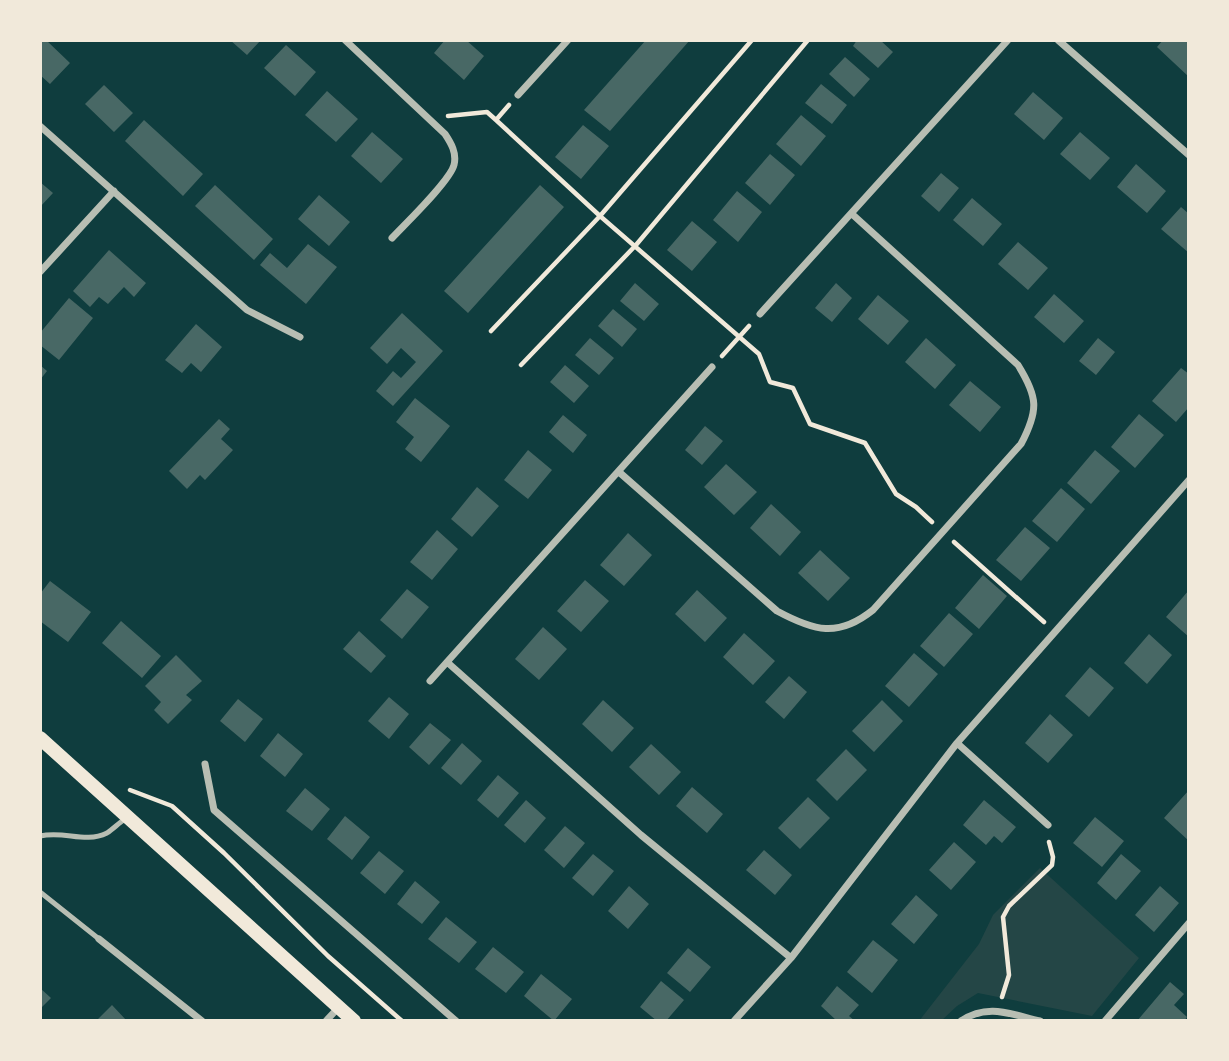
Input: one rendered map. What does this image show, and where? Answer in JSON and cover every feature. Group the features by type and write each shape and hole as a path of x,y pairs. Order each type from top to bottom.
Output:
{"main road":[{"path":"40,738 354,1021"}],"street":[{"path":"345,40 445,134 454,148 454,166 447,177 392,238"},
{"path":"518,96 568,40"},
{"path":"760,314 1008,40"},
{"path":"1058,40 1189,155"},
{"path":"40,125 247,310 300,337"},
{"path":"40,272 114,191"},
{"path":"619,472 777,611 808,627 821,629 841,628 858,622 873,610 1020,444 1032,423 1034,402 1029,383 1018,365 852,214"},
{"path":"430,681 712,366"},
{"path":"734,1021 791,958 957,743 1189,481"},
{"path":"447,662 641,835 791,958"},
{"path":"957,743 1048,825"},
{"path":"205,764 214,810 456,1021"},
{"path":"1105,1021 1189,923"},
{"path":"99,939 202,1021"},
{"path":"326,1021 338,1008"},
{"path":"961,1021 977,1011 998,1011 1040,1021"}],"lane":[{"path":"40,836 55,832 82,838 94,836 107,833 127,817"},
{"path":"40,892 99,939"}],"path":[{"path":"491,331 600,216 752,40"},
{"path":"521,365 636,245 808,40"},
{"path":"496,120 518,96"},
{"path":"430,120 475,111 487,112 600,216 758,354 771,382 793,388 810,424 864,443 896,494 916,507 1055,632"},
{"path":"712,366 760,314"},
{"path":"119,785 172,806 224,853 328,956 402,1021"},
{"path":"1004,989 1009,975 1009,957 1003,917 1009,906 1052,865 1048,825"}],"shaded area":[{"path":"1040,868 1139,958 1092,1016 978,993 957,1006 941,1021 919,1021 979,944 993,915"}],"building":[{"path":"40,40 46,40 70,63 50,84 40,75"},
{"path":"230,40 261,40 247,55"},
{"path":"445,40 466,40 484,56 464,80 434,53"},
{"path":"646,40 690,40 610,131 584,110"},
{"path":"857,40 880,40 893,52 878,68 853,46"},
{"path":"1163,40 1189,40 1189,77 1157,47"},
{"path":"286,45 316,72 295,96 264,68"},
{"path":"845,57 870,79 854,97 829,74"},
{"path":"821,84 847,105 832,124 805,103"},
{"path":"104,85 133,113 114,132 85,104"},
{"path":"327,91 358,119 336,142 305,115"},
{"path":"1033,92 1063,118 1044,140 1014,114"},
{"path":"801,115 826,136 801,166 776,144"},
{"path":"144,120 203,174 183,196 125,141"},
{"path":"583,125 609,146 581,179 555,157"},
{"path":"372,132 403,159 381,183 351,156"},
{"path":"1080,132 1110,158 1090,180 1060,154"},
{"path":"770,154 795,175 770,205 745,183"},
{"path":"1136,164 1166,191 1147,213 1117,187"},
{"path":"941,173 959,188 939,212 921,196"},
{"path":"40,182 53,193 40,207"},
{"path":"215,185 273,239 254,260 195,206"},
{"path":"540,185 564,207 468,313 444,291"},
{"path":"737,191 762,212 738,242 713,220"},
{"path":"319,195 350,222 329,246 298,219"},
{"path":"972,198 1002,224 983,246 953,220"},
{"path":"1181,207 1189,214 1189,253 1161,229"},
{"path":"692,221 717,242 692,271 667,250"},
{"path":"1018,242 1048,268 1028,290 998,264"},
{"path":"308,244 337,267 306,304 260,265 270,253 287,268"},
{"path":"109,250 146,283 134,297 124,287 108,304 99,297 90,307 73,291"},
{"path":"635,283 659,304 644,321 620,301"},
{"path":"836,283 852,298 832,322 815,308"},
{"path":"1054,294 1084,321 1064,343 1034,317"},
{"path":"878,295 909,321 888,345 858,319"},
{"path":"69,298 93,318 59,360 40,345 40,333"},
{"path":"613,309 637,329 622,347 598,326"},
{"path":"402,313 443,351 393,406 376,391 393,371 401,378 416,362 401,348 387,364 370,348"},
{"path":"196,324 222,347 201,372 191,363 182,373 165,360"},
{"path":"590,338 614,358 599,375 575,355"},
{"path":"926,338 956,365 935,389 905,362"},
{"path":"1098,338 1115,352 1096,375 1079,361"},
{"path":"40,365 47,371 40,380"},
{"path":"565,365 589,386 574,403 550,382"},
{"path":"1181,368 1189,374 1189,407 1176,422 1152,401"},
{"path":"970,381 1001,407 980,432 949,405"},
{"path":"415,398 450,426 421,462 405,449 414,437 396,422"},
{"path":"1139,414 1164,435 1135,468 1111,447"},
{"path":"563,415 587,435 573,453 549,432"},
{"path":"219,419 230,429 221,439 233,450 205,480 200,475 187,489 169,471"},
{"path":"705,426 723,441 702,465 685,450"},
{"path":"528,450 552,470 528,499 504,480"},
{"path":"1095,450 1120,471 1091,504 1067,483"},
{"path":"726,464 757,492 734,515 704,487"},
{"path":"477,487 499,506 472,537 451,519"},
{"path":"1061,488 1085,509 1057,542 1032,521"},
{"path":"771,504 801,532 780,556 750,528"},
{"path":"1025,527 1050,548 1021,581 996,560"},
{"path":"437,530 458,549 432,580 410,562"},
{"path":"628,533 652,555 624,586 600,565"},
{"path":"820,550 850,578 828,601 798,573"},
{"path":"983,575 1007,596 979,629 955,608"},
{"path":"585,580 609,601 581,632 557,611"},
{"path":"50,581 91,612 68,642 40,621 40,594"},
{"path":"407,589 429,607 402,639 380,620"},
{"path":"697,590 727,618 705,642 675,614"},
{"path":"1189,590 1189,637 1166,617"},
{"path":"949,613 973,634 944,667 920,646"},
{"path":"121,621 161,656 142,678 102,643"},
{"path":"543,627 567,649 539,680 515,659"},
{"path":"359,631 386,656 371,673 343,649"},
{"path":"744,633 775,661 753,685 723,657"},
{"path":"1149,634 1172,655 1147,684 1124,663"},
{"path":"914,653 938,674 909,707 885,686"},
{"path":"176,655 202,681 186,695 192,700 168,724 154,710 161,702 145,686"},
{"path":"1090,667 1114,688 1089,717 1065,696"},
{"path":"789,676 807,692 784,719 765,702"},
{"path":"389,697 409,714 389,739 368,721"},
{"path":"238,699 263,719 245,742 220,721"},
{"path":"603,700 634,728 612,752 582,724"},
{"path":"882,700 903,721 874,752 852,731"},
{"path":"1050,714 1073,735 1048,763 1025,743"},
{"path":"430,723 451,740 429,765 409,747"},
{"path":"278,733 303,754 285,777 260,756"},
{"path":"462,743 482,761 461,785 441,768"},
{"path":"651,744 681,772 659,795 629,767"},
{"path":"846,749 867,770 837,801 816,780"},
{"path":"498,775 519,793 498,818 477,800"},
{"path":"692,787 723,814 707,833 676,806"},
{"path":"305,788 330,809 312,831 286,811"},
{"path":"1189,790 1189,841 1164,818"},
{"path":"808,797 830,818 800,849 778,828"},
{"path":"526,800 546,818 525,843 504,825"},
{"path":"984,800 1016,827 1002,843 994,836 986,845 963,825"},
{"path":"345,816 370,837 352,860 327,839"},
{"path":"1095,817 1124,841 1102,867 1073,843"},
{"path":"565,826 585,843 564,868 544,850"},
{"path":"954,842 976,862 951,890 929,870"},
{"path":"764,850 792,875 775,895 746,870"},
{"path":"379,851 404,871 385,894 360,873"},
{"path":"593,854 614,871 593,896 572,878"},
{"path":"1121,854 1141,871 1116,900 1097,883"},
{"path":"415,881 440,902 422,924 397,904"},
{"path":"629,886 649,904 628,929 608,911"},
{"path":"1160,886 1179,903 1154,932 1135,915"},
{"path":"916,895 938,915 914,944 891,924"},
{"path":"446,917 477,942 459,963 428,939"},
{"path":"873,940 898,960 872,993 847,972"},
{"path":"493,947 524,972 506,993 475,969"},
{"path":"688,948 711,967 690,992 667,973"},
{"path":"541,974 572,999 554,1021 524,996"},
{"path":"661,981 684,1000 666,1021 657,1021 640,1007"},
{"path":"1170,982 1184,994 1174,1005 1187,1017 1184,1021 1137,1021"},
{"path":"837,986 859,1005 849,1016 855,1021 837,1021 821,1006"},
{"path":"40,988 51,998 40,1009"},
{"path":"112,1005 127,1021 96,1021"}]}
